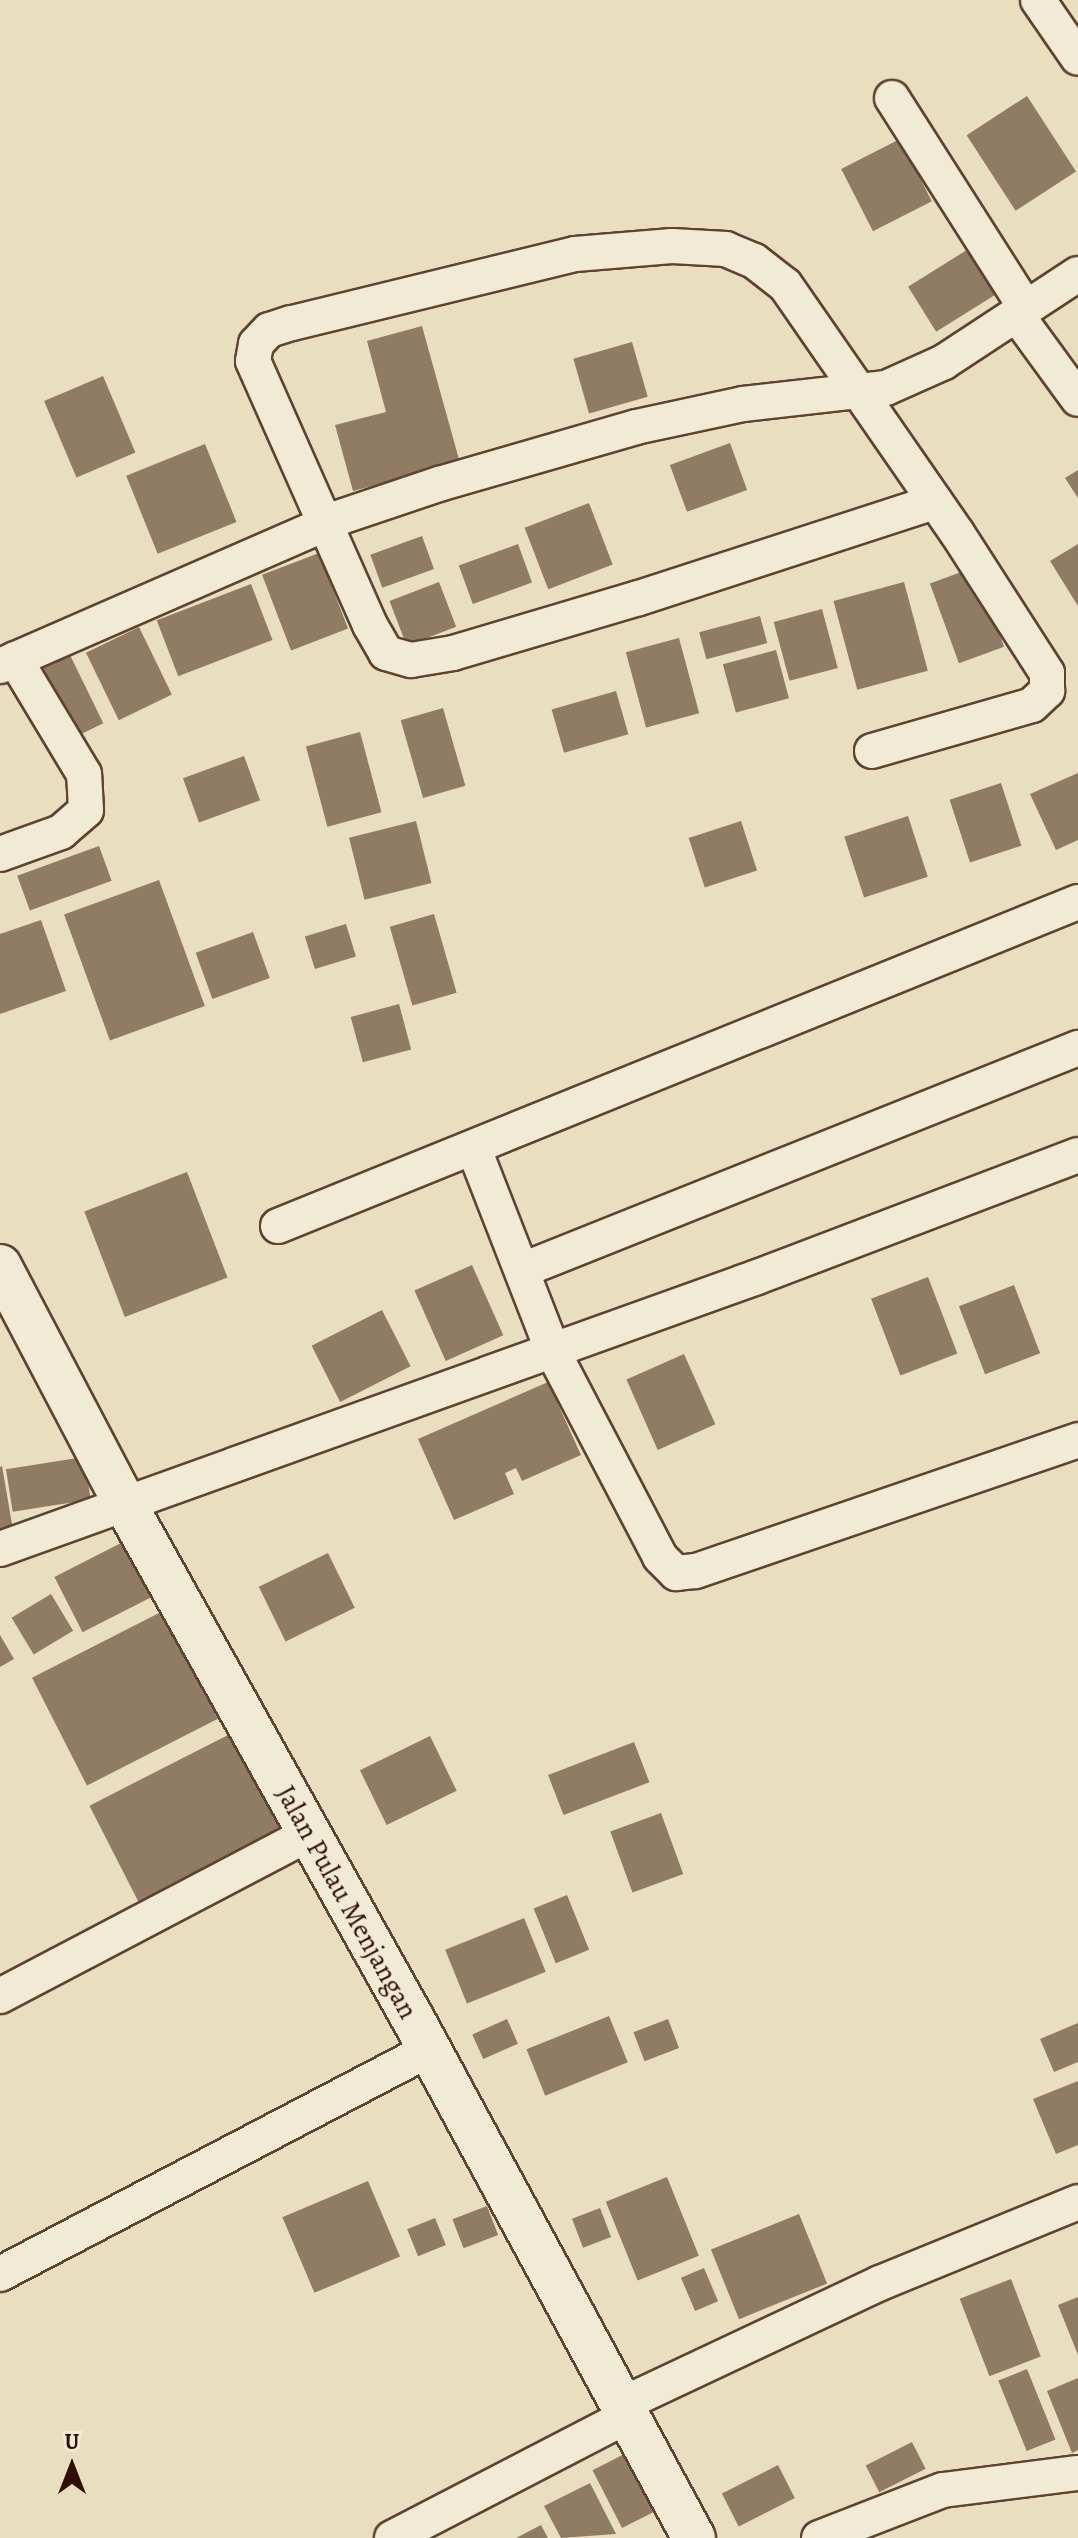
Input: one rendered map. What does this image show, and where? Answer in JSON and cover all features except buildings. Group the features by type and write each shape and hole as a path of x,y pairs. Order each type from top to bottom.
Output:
{"street":[{"path":"1038,0 1078,58"},
{"path":"892,98 1078,399"},
{"path":"872,751 1021,710 1047,691 1043,664 935,502 860,391 785,285 754,261 726,249 672,246 575,254 291,323 269,330 256,344 253,361 386,653 411,660 453,653 639,598 935,502"},
{"path":"0,854 61,832 86,810 84,774 7,662 325,523 636,427 743,404 860,391 914,377 1078,274"},
{"path":"278,1226 1078,902"},
{"path":"525,1269 1078,1048"},
{"path":"474,1149 525,1269 553,1352 660,1557 676,1573 696,1571 1078,1440"},
{"path":"0,1549 124,1502 553,1352 1078,1155"},
{"name":"Jalan Pulau Menjangan","path":"0,1266 124,1502 429,2050 694,2538"},
{"path":"0,1996 309,1834"},
{"path":"0,2274 429,2050"},
{"path":"392,2538 624,2410 880,2283 1078,2202"},
{"path":"819,2538 943,2490 1078,2473"}]}
